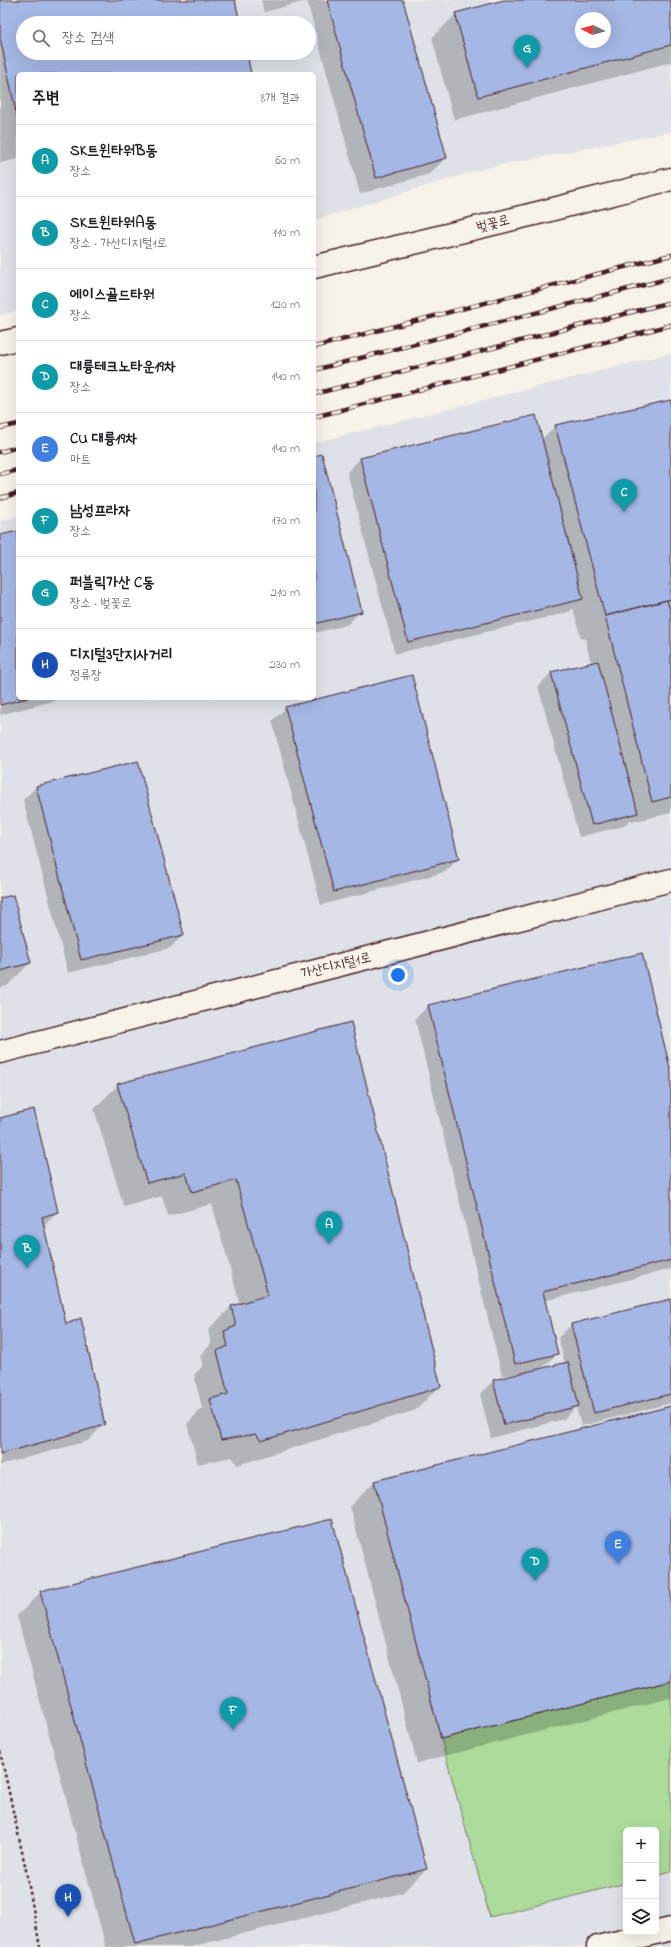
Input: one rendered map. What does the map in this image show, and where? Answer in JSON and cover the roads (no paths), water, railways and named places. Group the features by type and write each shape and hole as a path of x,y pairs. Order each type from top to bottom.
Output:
{"street":[{"name":"벚꽃로","path":"316,268 671,179"},
{"path":"0,343 16,339"},
{"name":"가산디지털1로","path":"0,1052 671,880"},
{"path":"598,1947 671,1929"}],"railway":[{"path":"316,346 671,255"},
{"path":"316,369 671,278"},
{"path":"316,393 671,302"},
{"path":"316,416 671,325"},
{"path":"0,428 16,424"},
{"path":"0,452 16,448"},
{"path":"0,474 16,470"},
{"path":"0,498 16,494"}],"place":[{"name":"퍼블릭가산 C동","path":"527,68"},
{"name":"에이스골드타워","path":"624,512"},
{"name":"SK트윈타워B동","path":"329,1244"},
{"name":"SK트윈타워A동","path":"27,1268"},
{"name":"CU 대륭19차","path":"618,1564"},
{"name":"대륭테크노타운19차","path":"535,1581"},
{"name":"남성프라자","path":"233,1730"},
{"name":"디지털3단지사거리","path":"68,1917"}]}
